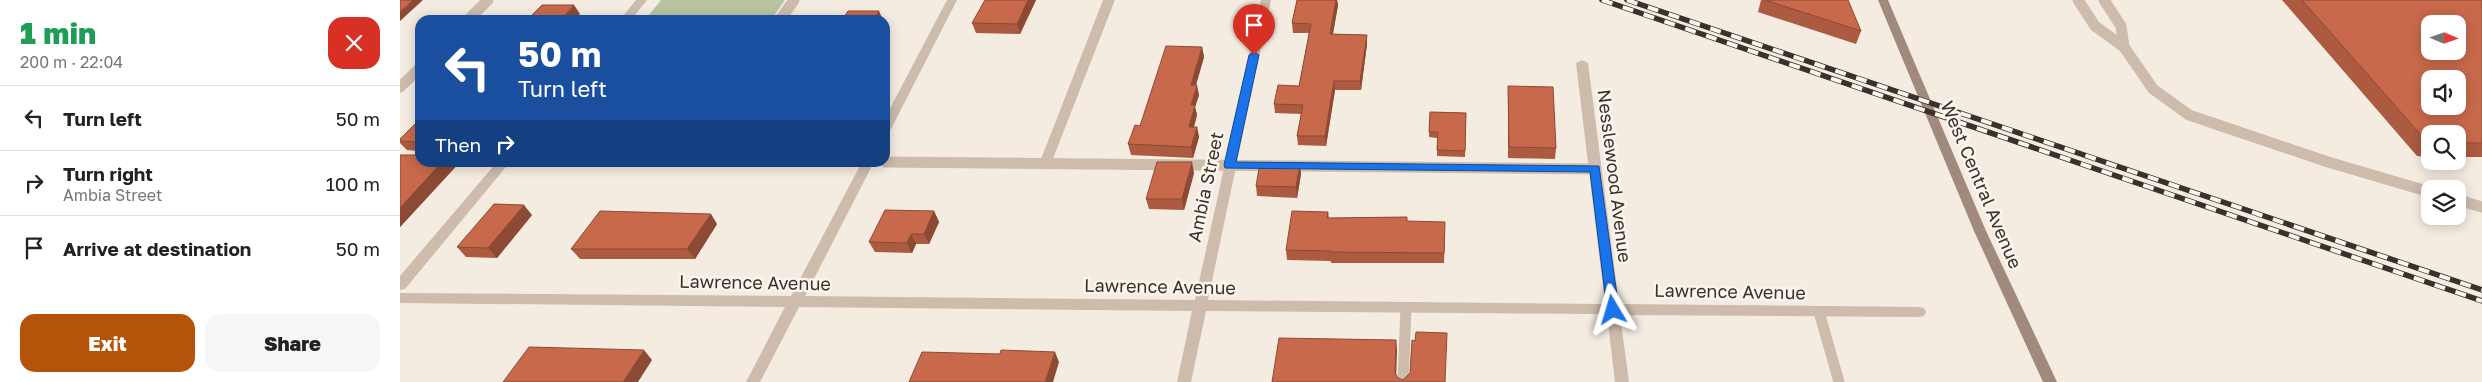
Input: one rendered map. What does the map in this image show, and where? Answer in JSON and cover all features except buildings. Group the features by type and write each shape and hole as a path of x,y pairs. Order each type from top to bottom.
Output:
{"main road":[{"name":"West Central Avenue","path":"1883,0 1980,231 2050,382"}],"street":[{"path":"629,15 642,0"},
{"path":"890,119 952,0"},
{"name":"Ambia Street","path":"1184,382 1229,165 1266,0"},
{"name":"Nesslewood Avenue","path":"1582,64 1622,382"},
{"path":"400,285 500,167"},
{"path":"753,382 865,167"},
{"name":"Lawrence Avenue","path":"400,298 1919,312"}],"lane":[{"path":"473,15 488,0"},
{"path":"784,15 794,0"},
{"path":"1045,164 1108,0"},
{"path":"2078,0 2095,26 2124,47 2153,89 2189,115 2328,162 2421,189"},
{"path":"2104,0 2121,26 2124,47"},
{"path":"400,87 415,73"},
{"path":"890,162 1595,168"},
{"path":"2466,202 2482,207"},
{"path":"1403,382 1406,308"},
{"path":"1819,312 1839,382"}],"green space":[{"path":"661,0 785,0 774,15 649,15"}],"railway":[{"path":"1602,0 2482,301"},
{"path":"1627,0 2482,290"}],"route":[{"path":"1254,55 1229,165 1595,168 1613,310"}]}
